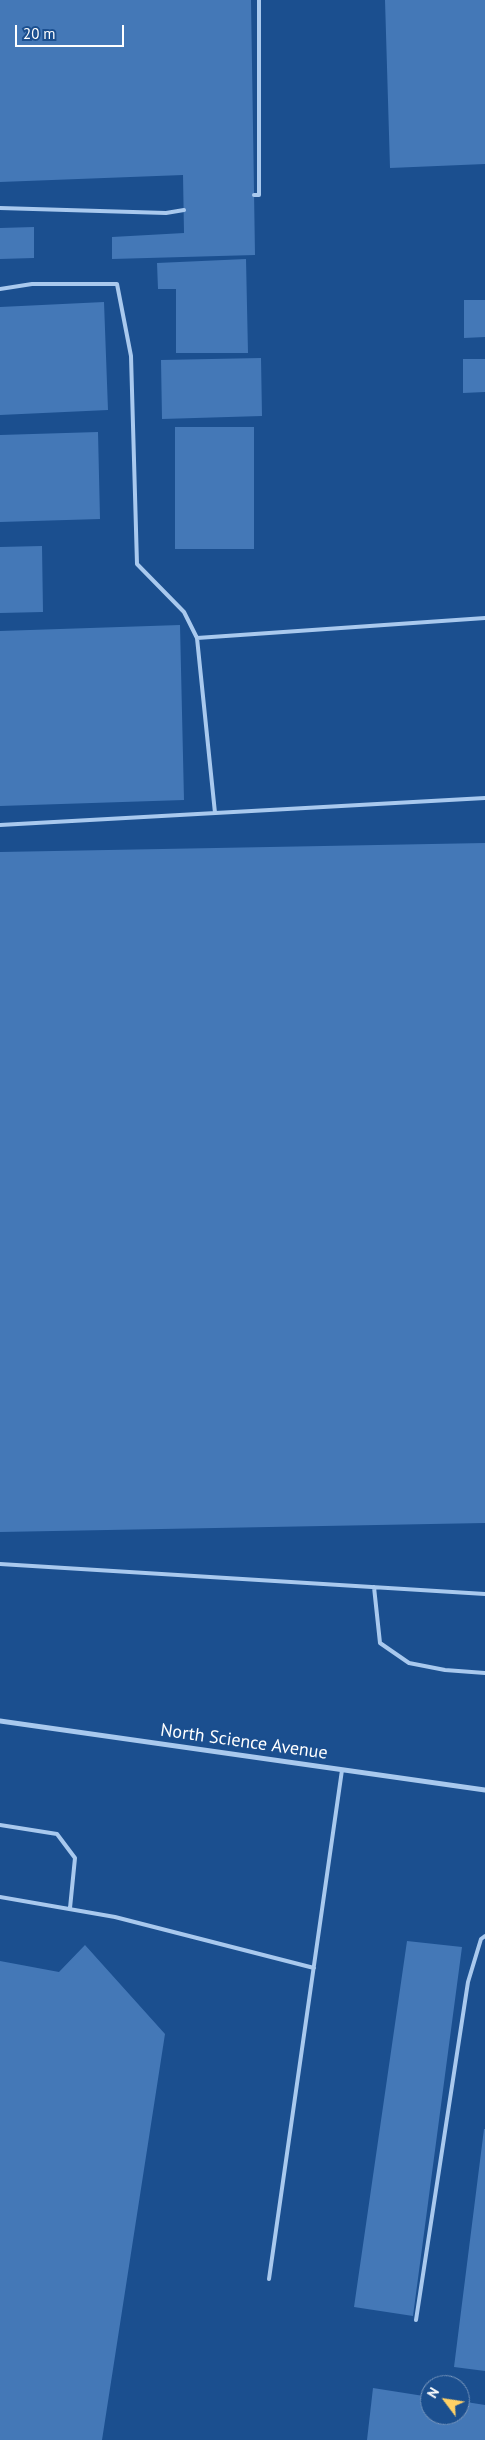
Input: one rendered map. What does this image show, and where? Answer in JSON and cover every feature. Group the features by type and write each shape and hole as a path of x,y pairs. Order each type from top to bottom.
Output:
{"street":[{"name":"North Science Avenue","path":"0,1721 485,1790"}],"lane":[{"path":"254,195 259,194 259,0"},
{"path":"0,208 166,213 184,210"},
{"path":"0,289 32,284 117,284 131,356 136,564 184,612 197,638 215,813"},
{"path":"197,638 485,618"},
{"path":"0,824 485,798"},
{"path":"0,1564 485,1594"},
{"path":"374,1587 380,1643 409,1664 446,1670 485,1673"},
{"path":"269,2279 342,1770"},
{"path":"0,1825 57,1834 75,1858 70,1908"},
{"path":"0,1897 116,1917 314,1968"},
{"path":"416,2320 468,1982 481,1938 485,1936"}],"building":[{"path":"0,0 251,0 255,255 112,259 112,237 184,233 183,175 0,182"},
{"path":"385,0 485,0 485,164 390,168"},
{"path":"34,227 34,258 0,259 0,228"},
{"path":"246,259 248,353 176,353 176,289 158,289 157,263"},
{"path":"464,300 485,300 485,337 464,338"},
{"path":"104,302 108,410 0,415 0,307"},
{"path":"261,358 262,416 162,419 161,360"},
{"path":"463,359 485,359 485,392 463,393"},
{"path":"175,427 254,427 254,549 175,549"},
{"path":"98,432 100,519 0,522 0,435"},
{"path":"42,546 43,612 0,613 0,547"},
{"path":"180,625 184,800 0,806 0,631"},
{"path":"485,843 485,1523 0,1532 0,852"},
{"path":"407,1941 462,1947 413,2316 354,2307"},
{"path":"85,1945 165,2034 102,2440 0,2440 0,1961 59,1972"},
{"path":"485,2129 485,2371 454,2367"},
{"path":"373,2388 420,2395 420,2425 470,2425 470,2403 485,2405 485,2440 367,2440"}]}
